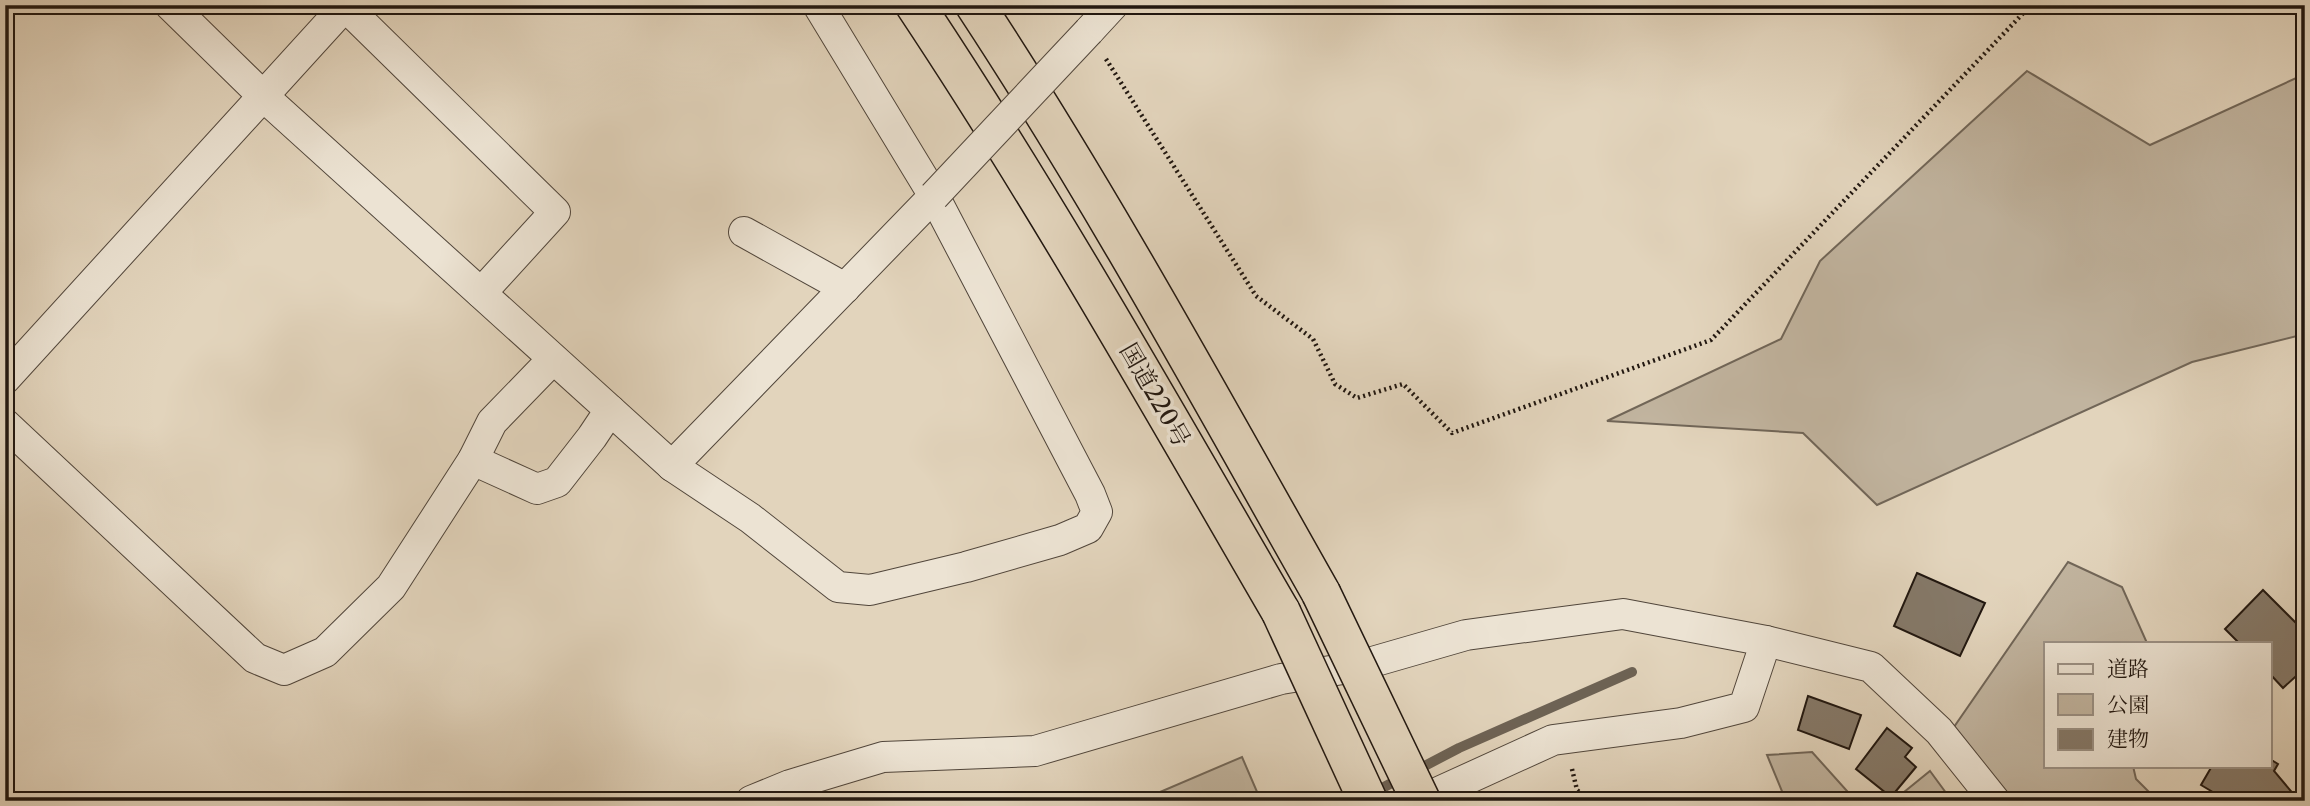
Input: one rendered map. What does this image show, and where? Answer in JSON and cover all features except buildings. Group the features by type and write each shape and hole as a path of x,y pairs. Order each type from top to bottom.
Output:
{"highway":[{"name":"国道220号","path":"915,5 985,111 1094,290 1281,612 1368,801"},
{"name":"国道220号","path":"975,5 1128,252 1321,593 1420,801"}],"street":[{"path":"170,5 262,95 672,466 750,518 838,587 870,590 1060,540 1088,528 1097,512 1090,494 934,196 818,5"},
{"path":"672,466 934,196 1113,5"},
{"path":"5,379 345,6 555,212 481,293"},
{"path":"744,232 845,288"},
{"path":"5,424 255,658 284,670 325,652 391,587 473,460 492,422 553,359"},
{"path":"473,460 537,489 557,482 610,410"},
{"path":"751,801 790,785 883,757 1035,751 1281,679 1355,667 1465,635 1623,614 1766,641 1871,667 1939,731 1995,801"},
{"path":"1420,801 1553,740 1681,723 1744,707 1766,641"}],"path":[{"path":"1088,31 1256,296 1312,339 1335,384 1357,398 1403,384 1452,433 1711,340 2031,5"}],"green space":[{"path":"2027,71 2150,145 2305,74 2305,334 2192,362 1877,505 1803,433 1607,421 1781,339 1820,261"},
{"path":"2068,562 2122,587 2147,642 2044,642 2044,768 2133,768 2136,779 2158,801 2013,801 1954,727"},
{"path":"1812,752 1856,801 1786,801 1767,755"},
{"path":"1242,757 1261,801 1139,801"},
{"path":"1930,771 1952,801 1893,801"}],"waterway":[{"path":"1415,771 1459,748 1632,672"},
{"path":"1371,794 1401,778"}]}
